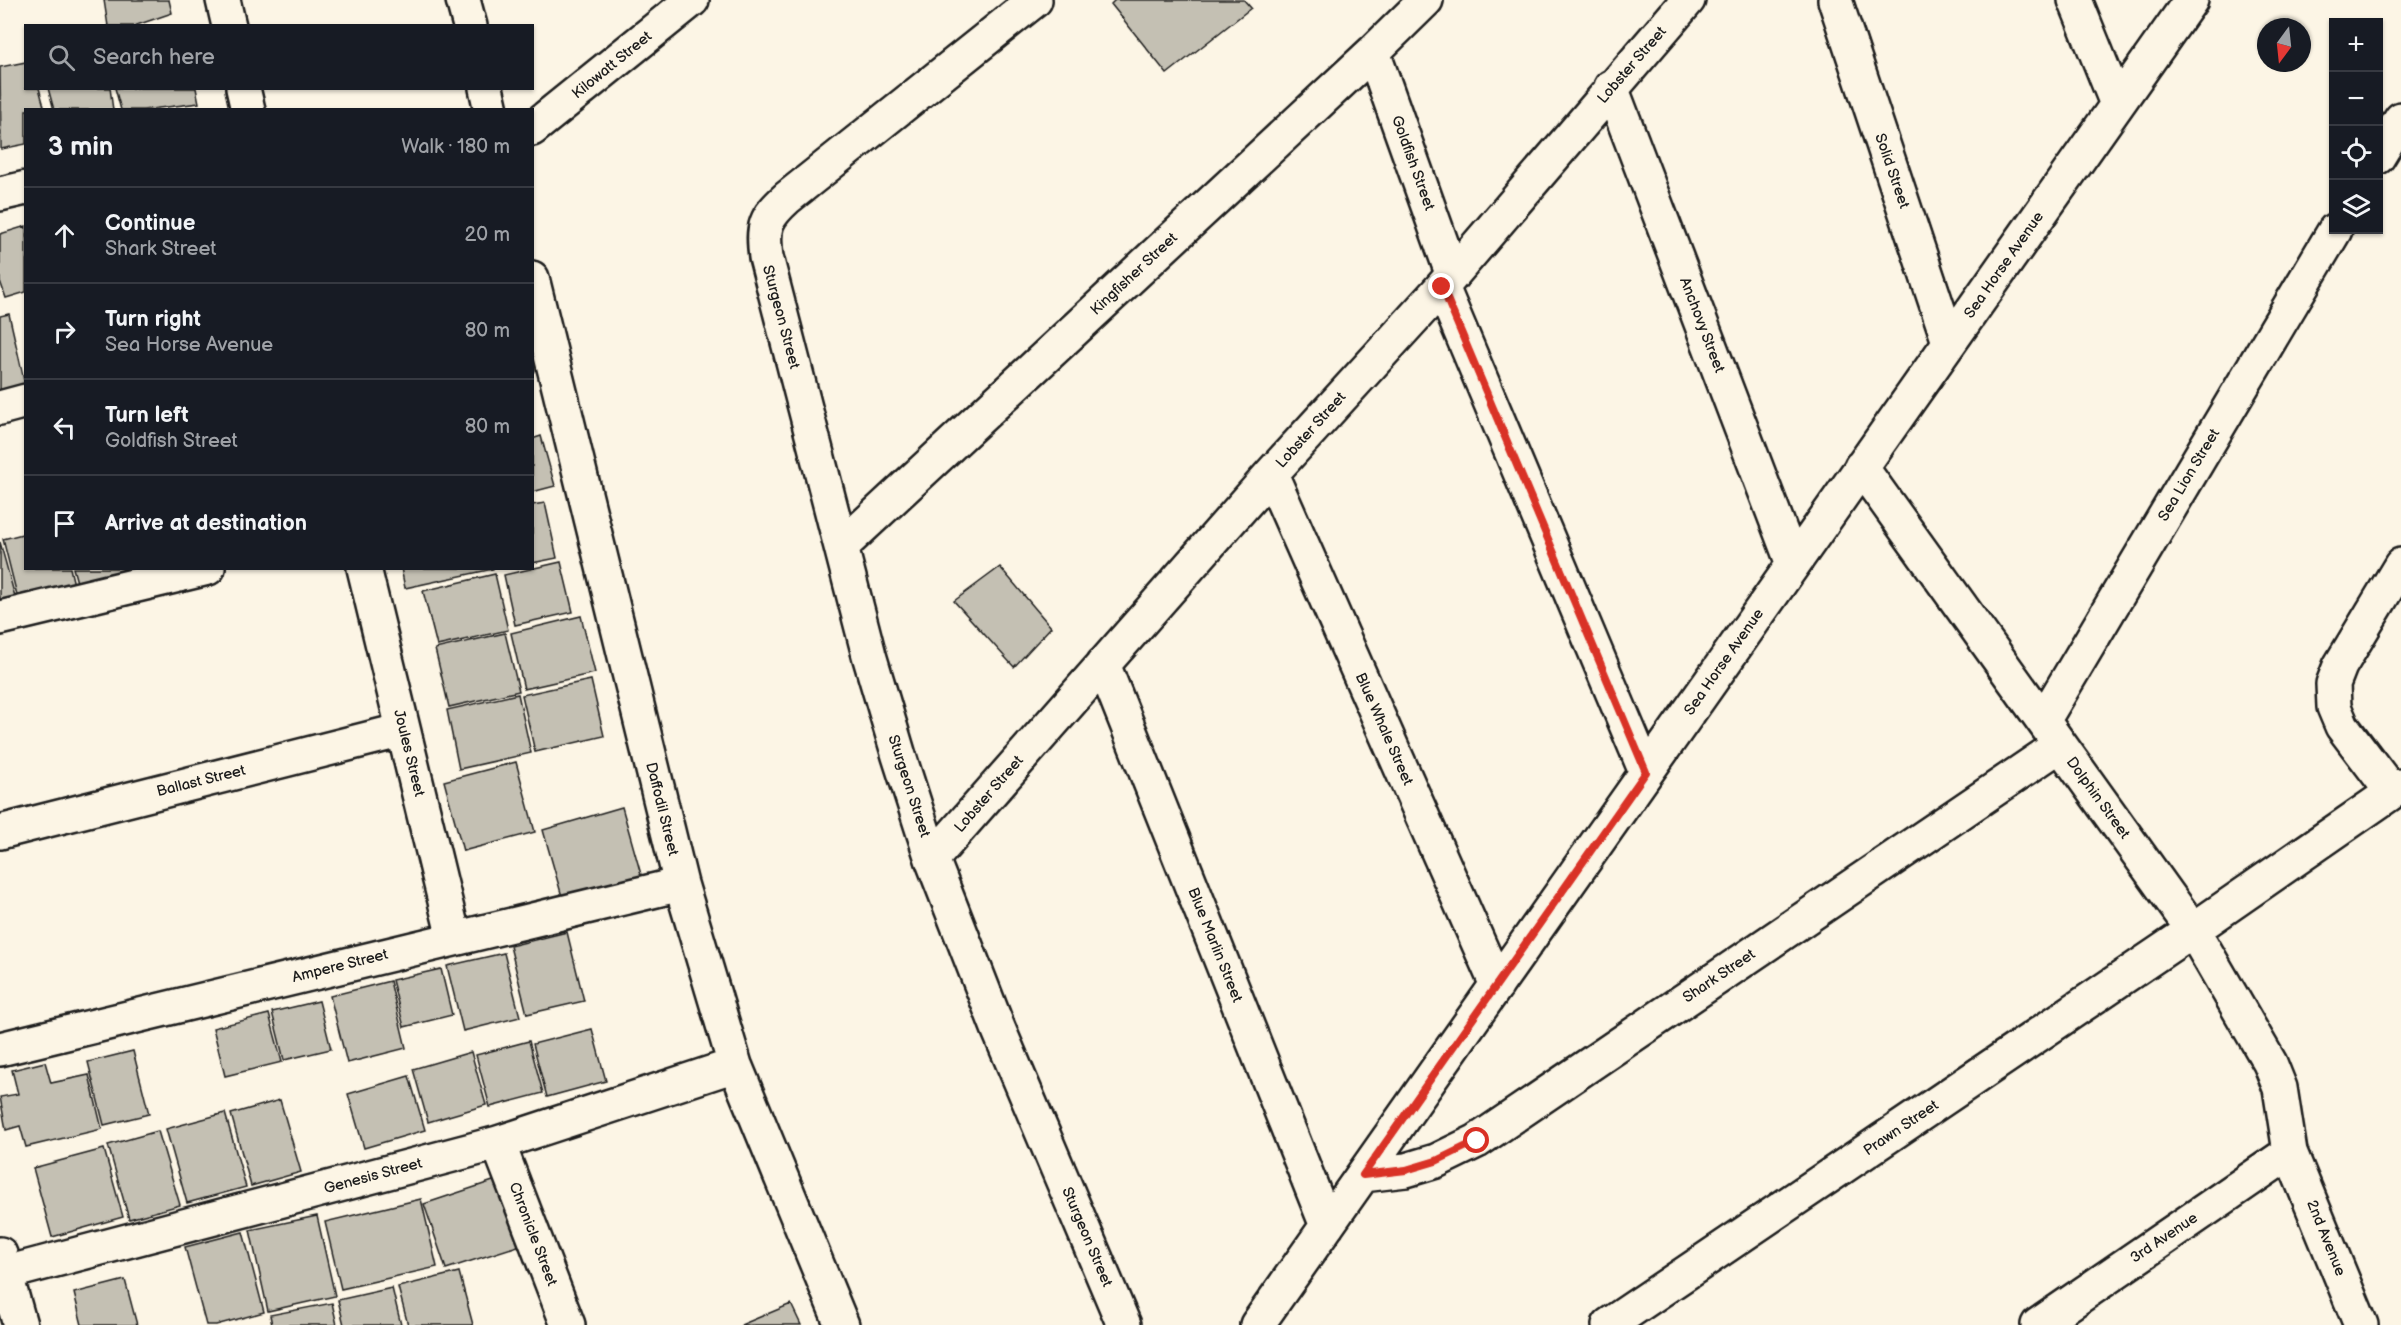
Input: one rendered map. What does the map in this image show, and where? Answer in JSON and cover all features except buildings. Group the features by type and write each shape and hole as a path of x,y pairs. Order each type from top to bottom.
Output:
{"street":[{"path":"223,0 229,24"},
{"path":"463,0 469,24"},
{"name":"Kilowatt Street","path":"534,127 692,0"},
{"name":"Sturgeon Street","path":"1035,0 772,212 765,224 766,257 869,655 933,858 998,1028 1124,1325"},
{"name":"Kingfisher Street","path":"841,547 1426,0"},
{"name":"Lobster Street","path":"933,858 1271,474 1447,280 1688,0"},
{"name":"Solid Street","path":"1835,0 1949,342"},
{"path":"2075,0 2117,104"},
{"name":"Sea Horse Avenue","path":"1257,1325 2191,0"},
{"name":"Goldfish Street","path":"1373,52 1447,280 1646,772"},
{"name":"Anchovy Street","path":"1611,87 1793,564"},
{"path":"243,90 248,108"},
{"path":"486,90 491,108"},
{"path":"2383,150 2401,119"},
{"path":"0,194 24,188"},
{"name":"Sea Lion Street","path":"2052,733 2333,234"},
{"name":"Daffodil Street","path":"534,286 681,884 735,1065 842,1325"},
{"path":"0,408 24,402"},
{"name":"Dolphin Street","path":"1861,467 2193,930 2270,1063 2280,1088 2290,1152"},
{"name":"Blue Whale Street","path":"1271,474 1497,985"},
{"path":"2397,789 2342,726 2334,707 2333,684 2340,666 2401,565"},
{"path":"0,618 200,570"},
{"name":"Joules Street","path":"364,570 454,938"},
{"name":"Blue Marlin Street","path":"1103,664 1327,1226"},
{"name":"Ballast Street","path":"0,832 403,730"},
{"name":"Shark Street","path":"1363,1175 1406,1170 1436,1161 1477,1141 2052,733"},
{"name":"Prawn Street","path":"1609,1325 2193,930 2397,789"},
{"name":"Ampere Street","path":"0,1049 681,884"},
{"name":"Genesis Street","path":"3,1264 498,1143 735,1065"},
{"name":"Chronicle Street","path":"498,1143 568,1325"},
{"name":"3rd Avenue","path":"2052,1320 2290,1152"},
{"name":"2nd Avenue","path":"2290,1152 2361,1325"},
{"path":"3,1264 20,1325"}],"route":[{"path":"1442,287 1646,772 1363,1175 1406,1170 1436,1161 1477,1141"}]}
